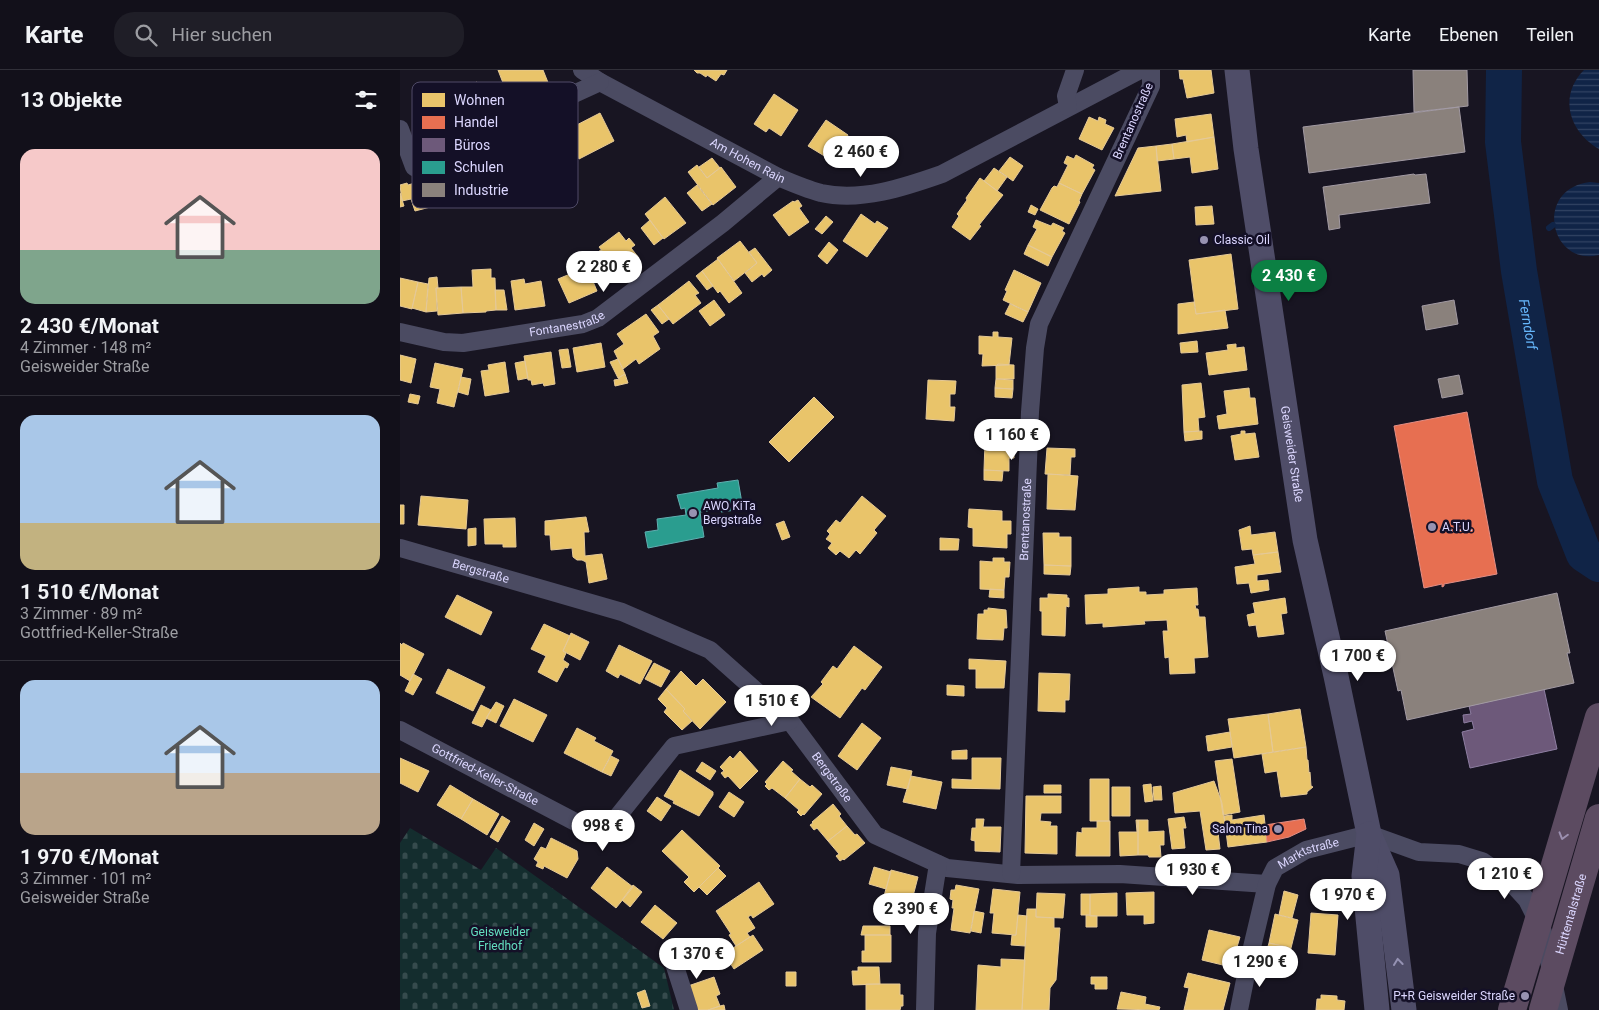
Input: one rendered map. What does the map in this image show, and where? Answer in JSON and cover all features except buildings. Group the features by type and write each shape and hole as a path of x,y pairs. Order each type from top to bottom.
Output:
{"highway":[{"path":"1512,1010 1599,717"},
{"name":"Hüttentalstraße","path":"1543,1010 1599,818"}],"main road":[{"name":"Geisweider Straße","path":"1236,70 1305,540 1369,834 1387,875 1404,1010"},
{"name":"Geisweider Straße","path":"1369,834 1364,876 1377,1010"}],"street":[{"name":"Am Hohen Rain","path":"582,70 600,82 778,178 806,189 838,195 874,193 907,186 942,174 1140,70"},
{"path":"1068,107 1066,96 1075,70"},
{"name":"Brentanostraße","path":"1011,874 1030,422 1035,348 1039,324 1151,86 1151,70"},
{"path":"578,92 600,82"},
{"path":"400,129 412,162"},
{"name":"Fontanestraße","path":"400,332 444,342 463,342 583,324 598,318 723,223 778,178"},
{"name":"Bergstraße","path":"400,548 622,612 710,650 790,721 875,835 947,868 1011,874 1120,874 1268,884"},
{"name":"Gottfried-Keller-Straße","path":"400,730 602,836 674,746 790,721"},
{"path":"1369,834 1419,852 1466,856 1482,862 1507,878 1527,900 1543,932 1560,1010"},
{"name":"Marktstraße","path":"1240,1010 1249,960 1268,884 1275,868 1306,850 1369,834"},
{"path":"925,1010 927,933 938,864"},
{"path":"673,960 690,1010"}],"green space":[{"name":"Geisweider Friedhof","path":"410,828 481,870 496,848 664,968 674,1010 400,1010 400,843"}],"water":[{"path":"1584,70 1599,70 1599,149 1580,133 1570,113 1571,91 1576,80"},
{"path":"1590,182 1599,183 1599,255 1582,256 1569,250 1560,239 1555,226 1555,211 1560,198 1572,188"}],"waterway":[{"name":"Ferndorf","path":"1504,70 1503,142 1519,271 1555,481 1584,554 1599,564"},
{"path":"1549,228 1553,225"},
{"path":"1516,246 1529,238"}],"place":[{"name":"Classic Oil","path":"1204,240"},
{"name":"AWO KiTa Bergstraße","path":"693,513"},
{"name":"A.T.U.","path":"1432,527"},
{"name":"Salon Tina","path":"1278,829"},
{"name":"P+R Geisweider Straße","path":"1525,996"}]}
